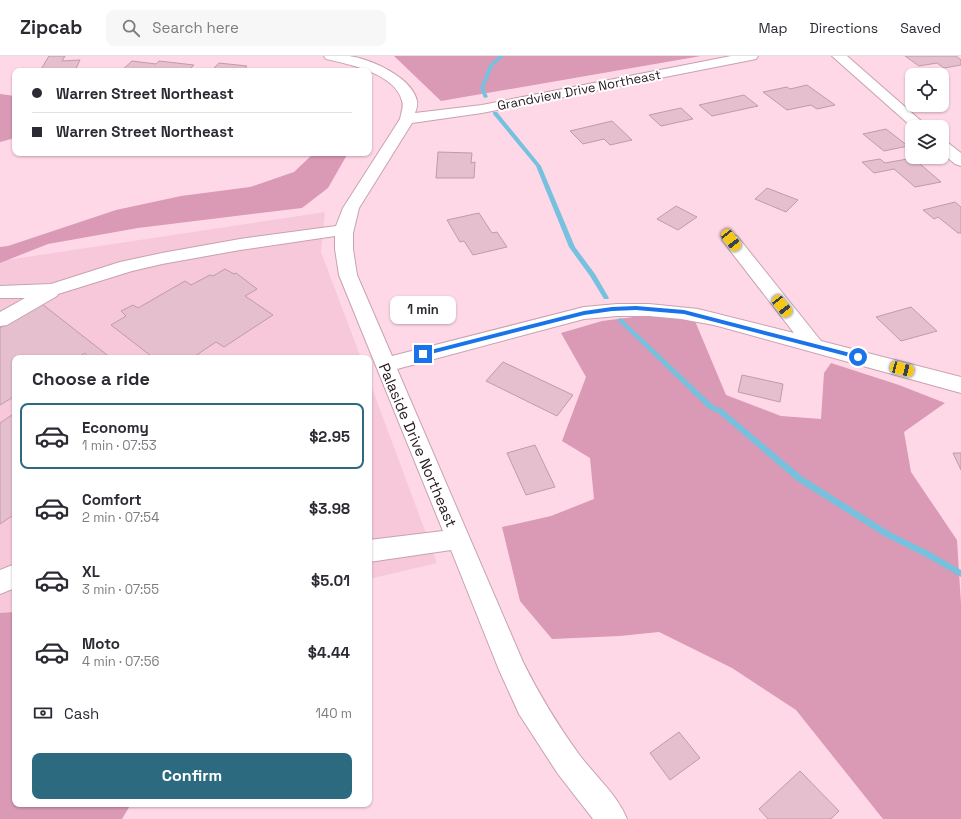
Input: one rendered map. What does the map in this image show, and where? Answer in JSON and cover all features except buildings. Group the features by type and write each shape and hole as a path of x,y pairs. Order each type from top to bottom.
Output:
{"street":[{"name":"Palaside Drive Northeast","path":"331,56 356,62 378,70 403,88 410,102 406,119 351,208 345,221 344,257 348,275 512,670 529,704 568,764 612,819"},
{"name":"Grandview Drive Northeast","path":"406,119 482,109 751,56"},
{"path":"839,56 913,120"},
{"path":"949,151 961,162"},
{"path":"0,292 28,292 56,288 134,265 189,253 270,239 344,230"},
{"path":"731,240 814,346"},
{"path":"0,320 56,288"},
{"path":"0,307 28,292"},
{"path":"385,364 584,313 612,309 636,308 684,312 961,385"},
{"path":"372,551 458,539"},
{"path":"0,583 12,577"},
{"path":"0,588 12,588"}],"shaded area":[{"path":"394,56 701,56 441,101"},
{"path":"0,94 12,96 12,139 0,142"},
{"path":"311,156 346,156 328,188 302,208 138,228 48,244 0,263 0,247 8,246 116,210 181,196 250,187 294,172"},
{"path":"325,212 321,252 360,355 12,355 12,662 0,659 0,261"},
{"path":"650,315 695,321 726,395 781,416 821,419 824,373 831,363 899,385 945,403 904,432 911,472 957,540 961,604 961,819 883,819 796,710 732,668 659,632 620,636 552,639 520,601 502,527 551,516 594,499 590,458 562,441 586,377 561,333 602,321"},
{"path":"372,388 437,563 372,578"},
{"path":"12,612 12,807 129,807 122,819 0,819 0,613"}],"waterway":[{"path":"486,97 482,88 491,65 502,56"},
{"path":"495,113 538,166 572,247 593,275 606,298"},
{"path":"620,320 712,408 719,410 800,479 887,534 927,554 961,574"}],"route":[{"path":"423,354 584,313 612,309 636,308 684,312 858,357"}]}
